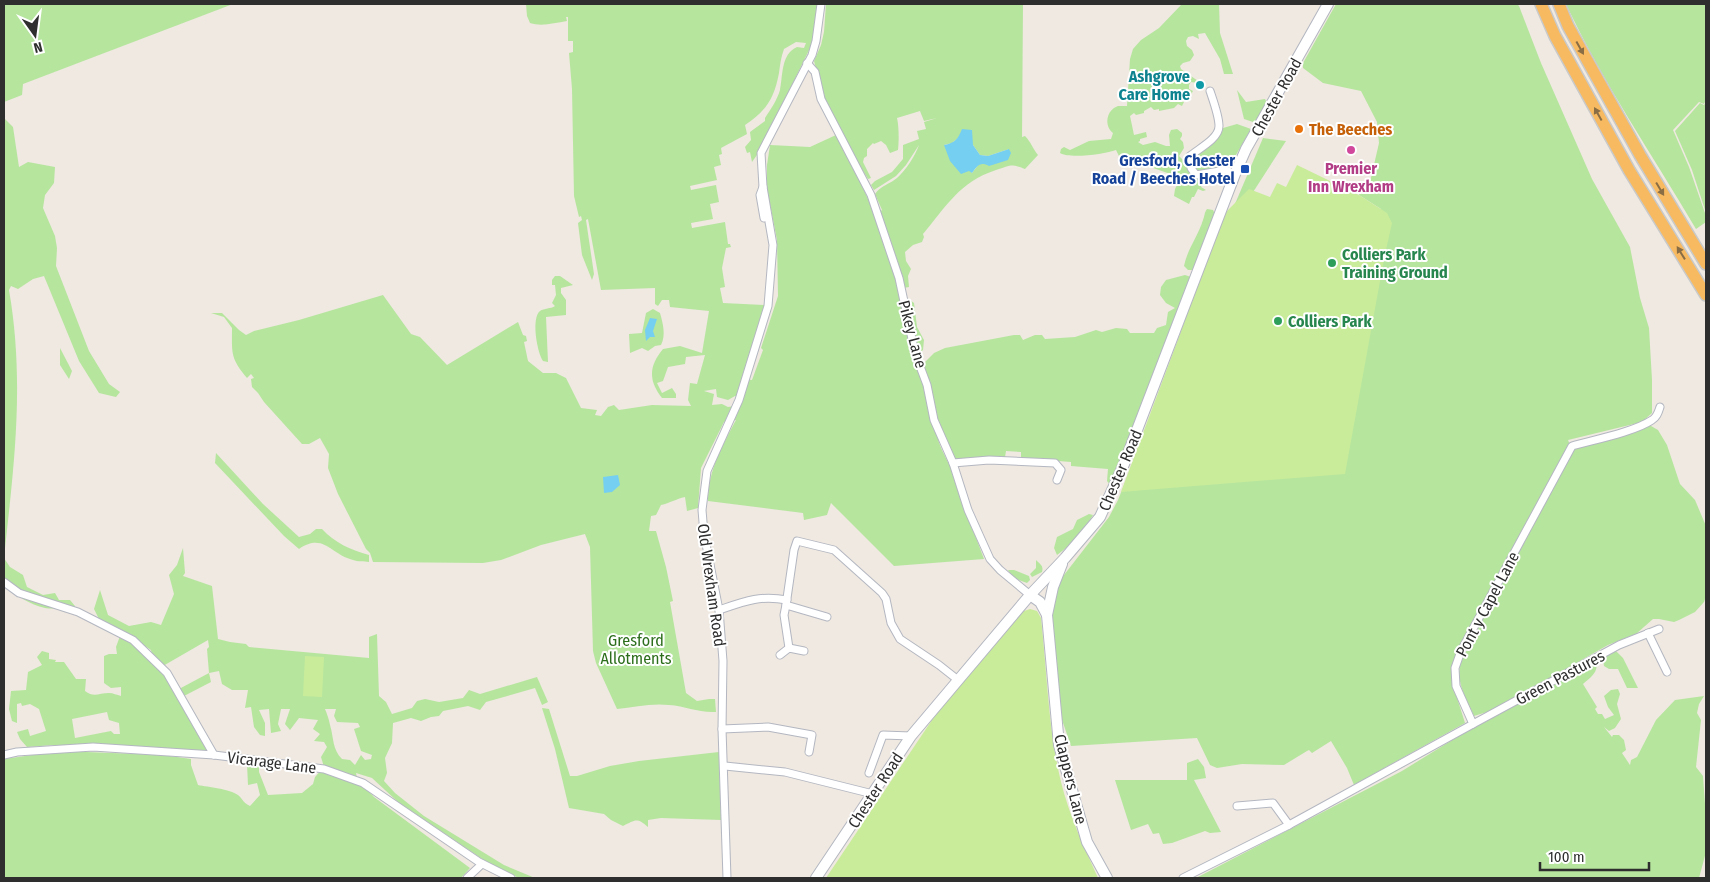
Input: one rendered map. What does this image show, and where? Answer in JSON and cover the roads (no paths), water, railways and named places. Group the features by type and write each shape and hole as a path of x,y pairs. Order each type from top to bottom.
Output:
{"highway":[{"path":"1541,4 1555,36 1629,170 1706,295"},
{"path":"1559,4 1568,26 1640,155 1706,264"}],"main road":[{"name":"Chester Road","path":"816,878 911,736 1030,595 1100,517 1124,464 1234,174 1246,149 1328,4"},
{"name":"Clappers Lane","path":"1064,558 1053,587 1047,615 1059,745 1087,842 1106,878"},
{"path":"1030,595 1040,602 1047,615"}],"street":[{"name":"Old Wrexham Road","path":"727,878 725,766 722,729 723,661 719,610 704,534 702,510 707,471 739,400 768,306 773,245 763,187 761,153 812,55 821,4"},
{"name":"Pikey Lane","path":"807,63 815,72 821,99 871,195 899,278 915,353 928,384 934,420 953,462 968,510 990,558 1000,570 1030,595"},
{"path":"1210,91 1219,126 1217,133 1190,156 1191,168 1196,174 1226,170 1234,174"},
{"name":"Pont y Capel Lane","path":"1473,724 1456,686 1455,668 1466,642 1572,446 1637,427 1657,415 1660,407"},
{"path":"953,462 989,460 1055,463 1061,470 1057,480"},
{"path":"789,648 784,615 797,541 834,550 886,598 891,623 900,639 958,680"},
{"path":"4,582 19,593 78,612 133,640 167,673 214,755"},
{"path":"719,610 756,598 770,597 827,617"},
{"name":"Green Pastures","path":"1473,724 1619,645 1659,629"},
{"path":"1648,632 1666,672"},
{"path":"780,655 789,648 804,651"},
{"path":"1183,878 1289,825 1473,724"},
{"path":"722,729 768,727 812,735 809,752"},
{"path":"869,773 883,735 911,736"},
{"name":"Vicarage Lane","path":"4,755 16,752 93,747 214,755 324,769 363,783 482,864 510,878"},
{"path":"725,766 785,772 873,794"},
{"path":"1237,806 1273,803 1289,825"},
{"path":"467,878 482,864"}],"water":[{"path":"962,129 972,130 973,145 980,155 988,156 1009,149 1011,153 1008,160 989,166 981,164 972,173 969,171 961,174 950,161 944,145 956,140"},
{"path":"650,318 657,319 653,331 655,337 650,337 646,341 645,330"},
{"path":"618,475 620,485 612,492 604,493 603,477"}],"place":[{"name":"Ashgrove Care Home","path":"1200,85"},
{"name":"The Beeches","path":"1299,129"},
{"name":"Premier Inn Wrexham","path":"1351,150"},
{"name":"Gresford, Chester Road / Beeches Hotel","path":"1245,169"},
{"name":"Colliers Park Training Ground","path":"1332,263"},
{"name":"Colliers Park","path":"1278,321"}],"park label":[{"name":"Gresford Allotments","path":"636,649"}]}
